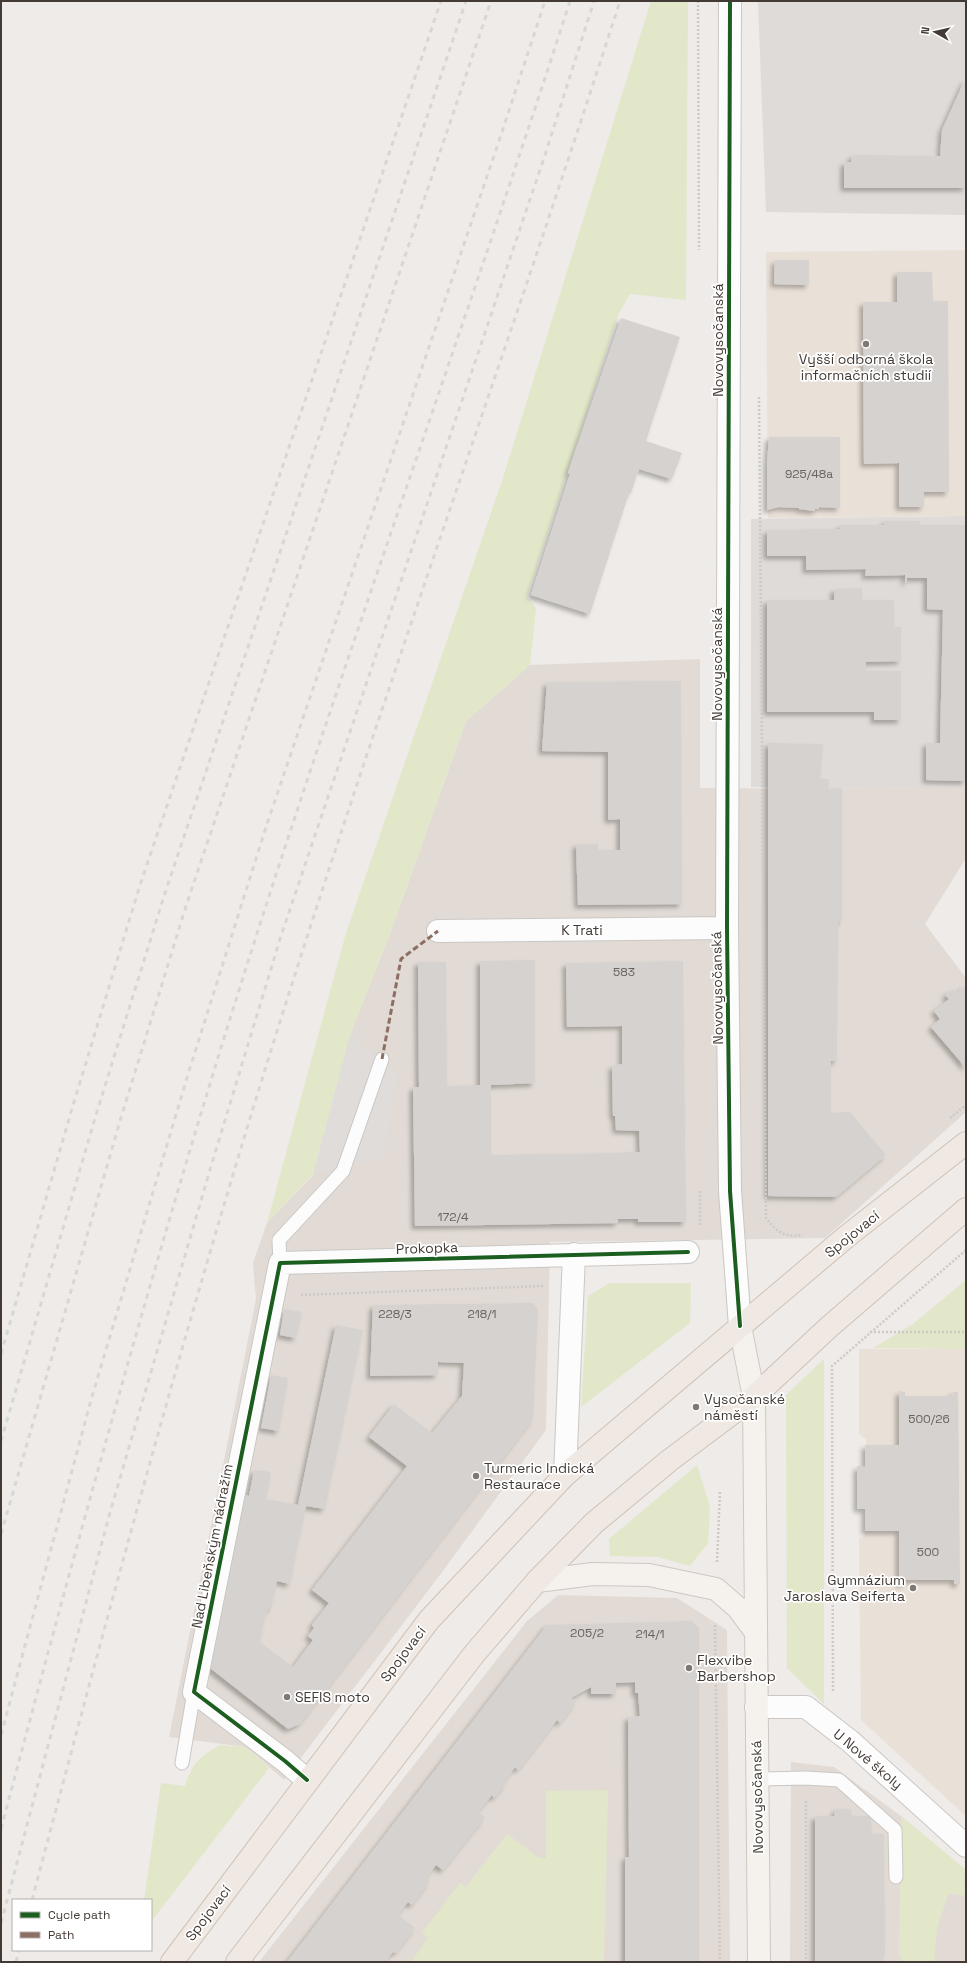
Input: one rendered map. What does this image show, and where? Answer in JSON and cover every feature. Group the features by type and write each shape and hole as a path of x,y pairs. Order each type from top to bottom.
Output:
{"main road":[{"name":"Spojovací","path":"740,1326 846,1237 966,1143"},
{"path":"237,1962 475,1653 537,1581 594,1523 670,1460 754,1397 829,1327 966,1209"},
{"path":"565,1475 740,1326 754,1397 755,1631"},
{"name":"Spojovací","path":"172,1962 307,1780 429,1620 565,1475"},
{"path":"537,1581 593,1574 649,1575 716,1589 738,1608 755,1631"},
{"name":"Novovysočanská","path":"755,1631 759,1962"}],"street":[{"name":"Novovysočanská","path":"730,1 727,928 730,1191 740,1326"},
{"name":"K Trati","path":"438,931 727,928"},
{"path":"565,1475 574,1254 688,1252"},
{"name":"Prokopka","path":"280,1263 574,1254"},
{"name":"Nad Libeňským nádražím","path":"194,1692 280,1263"},
{"path":"194,1692 285,1761 307,1780"},
{"name":"U Nové školy","path":"756,1707 806,1707 850,1741 966,1846"}],"lane":[{"path":"280,1263 279,1240 343,1171 382,1059"},
{"path":"182,1763 194,1692"},
{"path":"756,1779 806,1778 839,1780 895,1830 896,1877"}],"path":[{"path":"759,391 766,1218 777,1232 794,1237 807,1235"},
{"path":"949,1120 966,1104"},
{"path":"833,1694 832,1366 966,1250"},
{"path":"274,1296 549,1286"},
{"path":"870,1332 966,1332"},
{"path":"717,1567 720,1491"},
{"path":"715,1618 720,1962"},
{"path":"806,1795 806,1962"}],"shaded area":[{"path":"758,1 966,1 966,215 766,212"},
{"name":"Vyšší odborná škola informačních studií","path":"966,250 966,516 768,518 766,252"},
{"path":"966,516 966,786 828,789 751,787 751,519"},
{"path":"700,659 700,788 828,789 966,786 966,858 925,924 966,978 966,1112 825,1238 550,1242 546,1430 437,1579 284,1780 246,1747 169,1737 256,1299 253,1263 267,1223 314,1174 350,1035 391,931 466,721 530,665"},
{"path":"350,1035 398,1074 383,1157 313,1174"},
{"name":"Gymnázium Jaroslava Seiferta","path":"859,1349 966,1349 966,1816 861,1720 859,1539 865,1536 865,1509 857,1509 857,1466 865,1466 866,1439 859,1434"},
{"path":"558,1595 677,1598 727,1630 730,1962 259,1962 527,1621"},
{"path":"791,1762 834,1767 901,1816 966,1870 966,1962 790,1962"}],"green space":[{"path":"651,1 688,1 686,300 630,294 618,315 527,597 536,608 530,665 466,721 391,931 350,1035 313,1174 267,1223 346,933 502,481"},
{"path":"966,1280 966,1349 873,1348 913,1324"},
{"path":"610,1283 691,1283 690,1323 581,1407 588,1296"},
{"path":"824,1359 824,1704 787,1668 786,1395"},
{"path":"697,1465 710,1507 708,1543 690,1566 658,1557 610,1556 609,1539"},
{"path":"220,1745 246,1747 269,1768 152,1921 152,1899 144,1899 161,1783 185,1786 194,1766 207,1753"},
{"path":"608,1790 604,1962 411,1962 428,1938 422,1933 460,1883 466,1887 507,1834 539,1858 546,1858 546,1791"},
{"path":"901,1816 966,1870 966,1896 949,1893 937,1928 934,1962 903,1962 899,1955"}],"building":[{"path":"966,77 966,188 844,188 844,162 851,162 852,155 940,156 942,130"},
{"path":"775,260 809,260 809,285 774,284"},
{"path":"897,272 932,272 933,301 948,301 949,492 924,492 924,507 899,507 899,463 864,464 863,302 897,302"},
{"path":"621,318 680,337 646,441 682,453 672,479 639,469 631,493 629,493 590,614 531,595 570,474 568,473"},
{"path":"769,437 840,437 840,508 819,507 819,509 815,509 815,511 799,508 779,507 767,510 767,463"},
{"path":"884,521 920,521 920,525 966,525 966,781 926,780 926,743 940,743 943,610 927,609 927,578 907,578 907,583 905,583 905,575 865,576 866,569 806,570 806,556 767,556 767,530 840,529 840,525 884,525"},
{"path":"862,588 862,600 894,600 894,627 901,627 901,661 866,662 866,671 901,671 901,720 874,720 874,712 767,712 767,600 834,600 834,589"},
{"path":"681,681 682,904 578,905 576,844 598,844 598,850 620,850 620,819 608,820 608,752 542,751 547,682"},
{"path":"768,743 823,744 820,779 829,779 828,789 842,788 842,921 838,922 837,1061 831,1061 831,1113 850,1112 886,1155 836,1197 768,1196"},
{"path":"535,960 535,1083 491,1085 491,1155 640,1152 639,1131 616,1130 615,1116 613,1116 612,1066 622,1064 622,1026 567,1027 566,963 683,961 686,1222 638,1222 638,1219 618,1219 618,1223 415,1226 413,1087 419,1087 418,962 446,962 447,1086 480,1085 480,961"},
{"path":"966,985 966,1068 931,1027 940,1019 934,1011 949,999 945,995 953,989 956,993"},
{"path":"533,1303 538,1309 533,1419 300,1724 288,1729 210,1668 245,1495 249,1496 254,1470 271,1472 266,1499 298,1505 336,1325 363,1330 325,1509 306,1506 290,1584 277,1581 271,1609 268,1608 260,1642 293,1667 313,1640 308,1636 314,1628 312,1625 329,1603 312,1590 407,1466 369,1437 394,1404 432,1433 462,1396 464,1363 438,1362 438,1375 370,1376 373,1305"},
{"path":"284,1309 302,1312 296,1338 280,1335"},
{"path":"271,1375 288,1378 279,1431 261,1428"},
{"path":"899,1391 905,1392 905,1396 952,1396 953,1392 958,1392 960,1584 954,1584 954,1580 905,1580 905,1584 899,1584 899,1531 865,1531 865,1509 857,1509 857,1466 865,1467 865,1445 899,1445"},
{"path":"692,1621 699,1628 699,1962 625,1962 625,1857 629,1857 628,1717 640,1716 638,1693 635,1693 635,1682 616,1683 616,1694 591,1694 591,1687 571,1698 576,1702 560,1723 557,1720 518,1770 515,1767 504,1783 506,1784 494,1798 492,1795 478,1812 485,1817 443,1870 436,1865 426,1878 430,1881 412,1905 408,1902 398,1915 415,1928 396,1953 393,1952 385,1962 287,1962 547,1625"},
{"path":"836,1809 851,1809 852,1816 871,1816 872,1834 884,1834 885,1955 883,1955 883,1962 815,1962 815,1816 834,1816"}],"railway":[{"path":"1,1354 71,1112 140,885 441,1"},
{"path":"1,1441 95,1118 165,893 466,1"},
{"path":"1,1534 120,1121 186,906 491,1"},
{"path":"1,1735 91,1400 189,1071 267,824 498,144 545,1"},
{"path":"1,1829 107,1438 162,1244 220,1051 305,787 483,264 570,1"},
{"path":"1,1923 109,1516 212,1163 281,936 544,158 594,1"},
{"path":"32,1899 93,1671 188,1327 256,1100 331,863 539,248 620,1"},
{"path":"16,1962 19,1951"}],"marked path":[{"path":"382,1059 401,959 438,931"}],"cycle path":[{"path":"730,1 727,928 730,1191 740,1326"},
{"path":"307,1780 285,1761 194,1692 280,1263 688,1252"}],"place":[{"name":"Vyšší odborná škola informačních studií","path":"866,344"},
{"name":"Vysočanské náměstí","path":"696,1407"},
{"name":"Turmeric Indická Restaurace","path":"476,1476"},
{"name":"Gymnázium Jaroslava Seiferta","path":"913,1588"},
{"name":"Flexvibe Barbershop","path":"689,1668"},
{"name":"SEFIS moto","path":"287,1697"}]}
